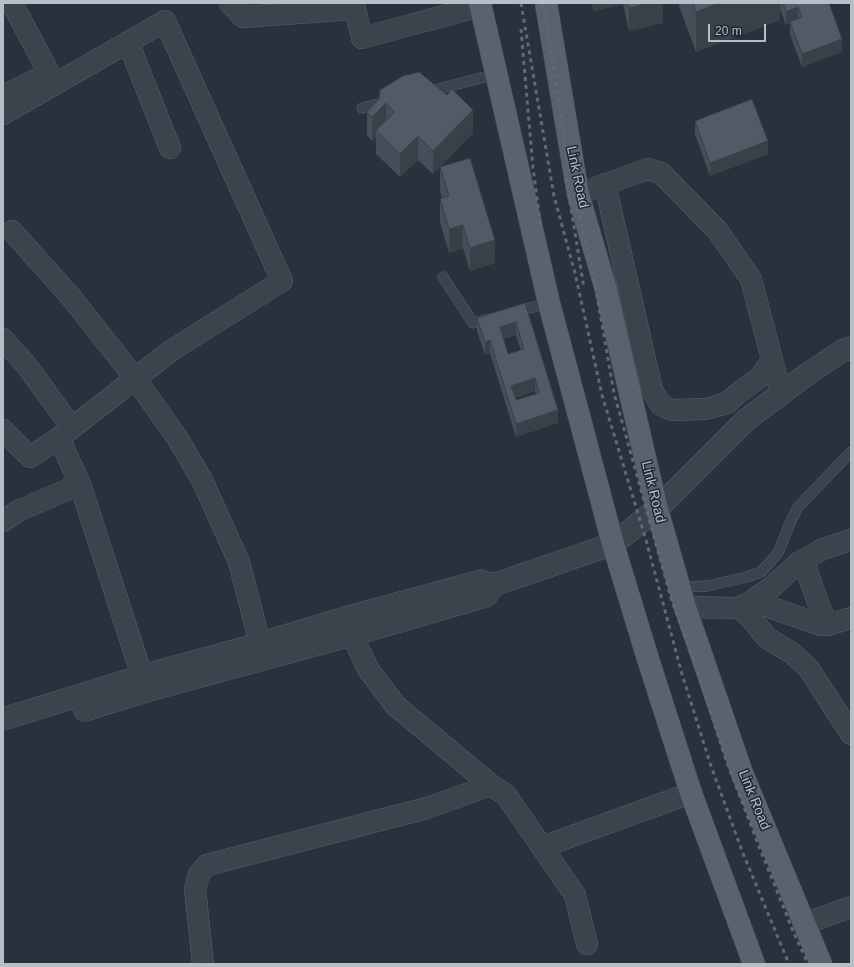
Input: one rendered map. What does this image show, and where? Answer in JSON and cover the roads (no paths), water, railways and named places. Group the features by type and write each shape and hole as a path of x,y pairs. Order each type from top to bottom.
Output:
{"main road":[{"name":"Link Road","path":"546,3 578,194 605,286 657,509 682,597 742,773 820,964"},
{"path":"480,4 549,303 613,544 691,793 754,964"}],"street":[{"path":"12,3 58,75"},
{"path":"230,3 243,17 355,9 362,38 480,4"},
{"path":"3,96 58,75 128,42 165,12 282,281 172,350 65,433 30,457 3,430"},
{"path":"128,42 170,148"},
{"path":"3,114 58,75"},
{"path":"578,194 648,169 662,173 717,230 751,279 781,394"},
{"path":"605,184 652,390 661,405 672,410 706,409 727,403 760,377 772,360"},
{"path":"12,231 70,296 135,378 178,439 202,480 239,562 261,651"},
{"path":"3,339 27,366 65,433 144,684"},
{"path":"3,719 48,713 144,684 350,626 481,581 493,585 613,544 657,509 746,420 806,375 842,352 851,348"},
{"path":"3,521 18,512 80,484"},
{"path":"746,605 773,586 798,563 823,549 851,540"},
{"path":"803,560 820,608 828,625"},
{"path":"682,597 746,605 821,625 828,625 851,618"},
{"path":"746,605 750,617 767,638 792,653 809,669 851,734"},
{"path":"350,626 368,668 396,706 442,743 490,785 506,795 575,895 587,944"},
{"path":"3,735 48,713"},
{"path":"203,964 195,889 199,874 207,865 427,808 490,785"},
{"path":"542,847 691,793"},
{"path":"804,924 851,907"}],"lane":[{"path":"416,95 496,74"},
{"path":"362,108 393,101"},
{"path":"443,277 473,323 549,303"},
{"path":"682,597 707,586 747,577 761,572 778,553 798,507 851,452"}],"railway":[{"path":"521,3 554,196 575,273 602,395 646,540 682,674 710,763 742,851 789,964"},
{"path":"543,3 574,196 591,262 614,393 671,598 697,669 725,757 758,844 808,964"},
{"path":"521,29 533,168 541,229"},
{"path":"566,178 584,288"}]}
